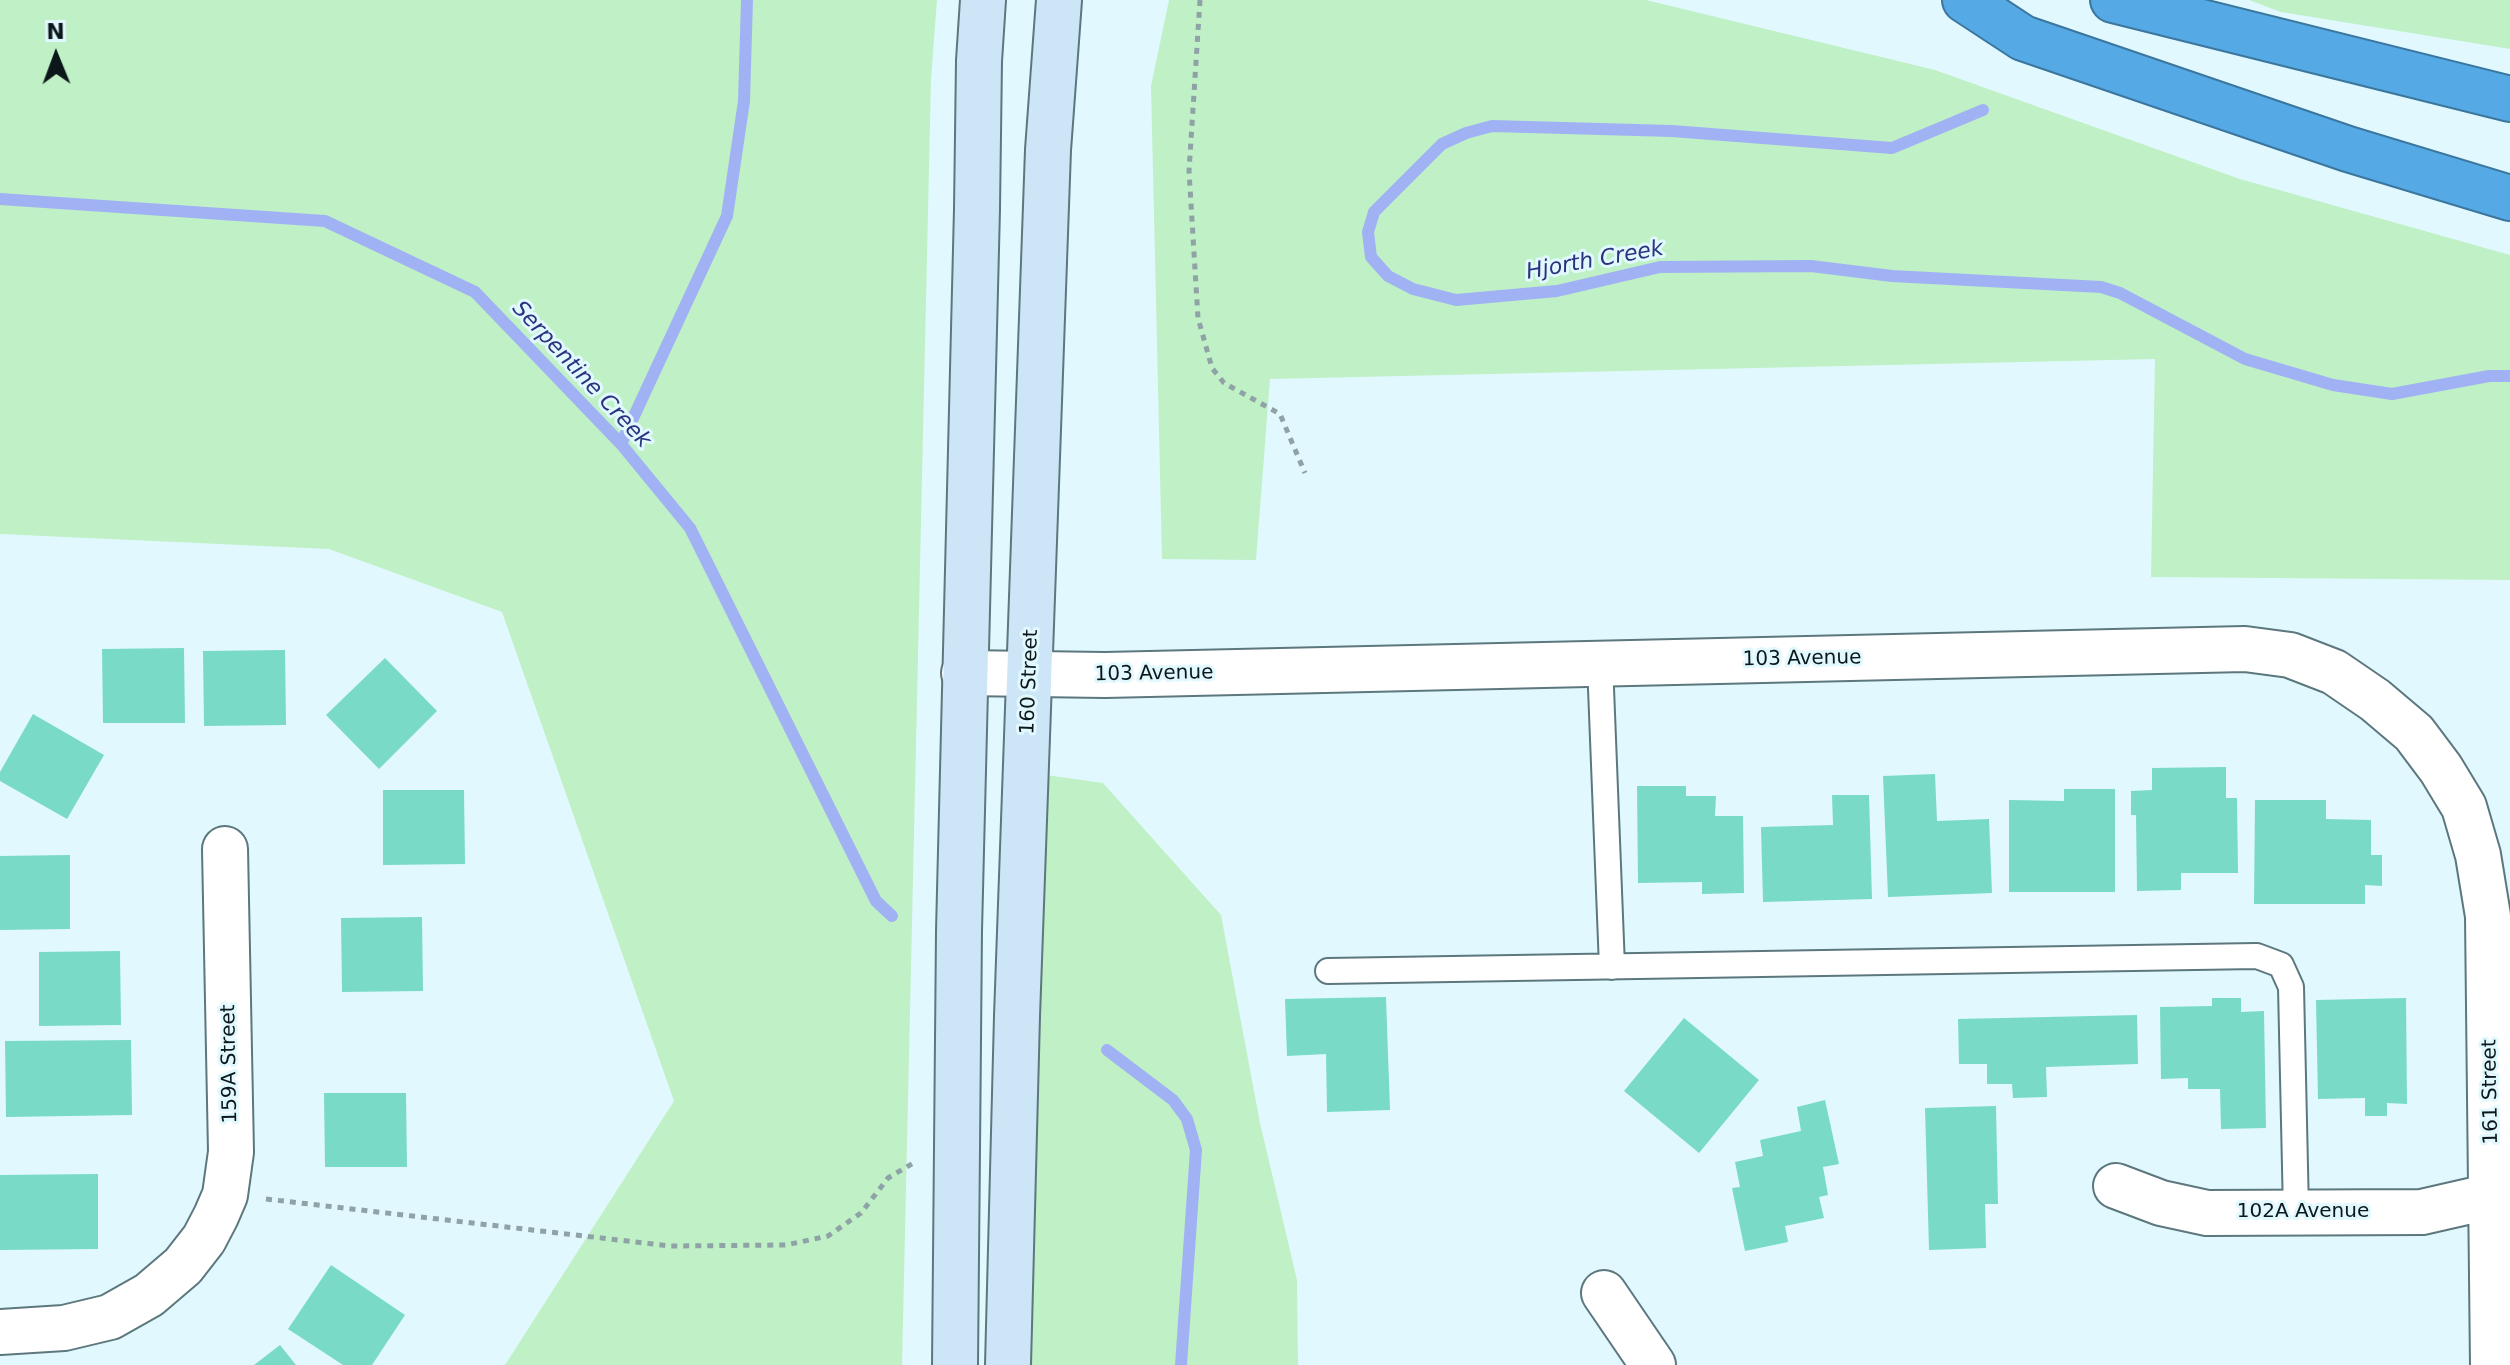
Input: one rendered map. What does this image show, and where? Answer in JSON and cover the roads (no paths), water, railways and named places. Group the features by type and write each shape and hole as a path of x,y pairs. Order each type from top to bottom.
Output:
{"highway":[{"path":"1965,0 2023,38 2348,149 2510,198"},
{"path":"2113,0 2510,99"}],"main road":[{"path":"955,1365 964,673 983,0"},
{"name":"160 Street","path":"1008,1365 1017,1016 1048,150 1059,0"}],"street":[{"name":"103 Avenue","path":"964,673 1030,675 2245,649 2290,655 2334,672 2375,700 2414,733 2464,807 2478,855 2488,916"},
{"name":"159A Street","path":"0,1332 64,1328 110,1317 149,1295 183,1266 204,1239 225,1195 231,1152 225,849"},
{"name":"161 Street","path":"2488,916 2504,1194 2493,1365"},
{"name":"102A Avenue","path":"2116,1186 2161,1203 2207,1213 2422,1212 2504,1194"},
{"path":"1604,1293 1653,1365"}],"lane":[{"path":"1600,663 1612,967"},
{"path":"1328,971 2257,956 2281,965 2291,987 2296,1212"}],"waterway":[{"path":"621,444 727,216 744,101 747,0"},
{"name":"Hjorth Creek","path":"1983,110 1892,148 1672,131 1492,126 1442,144 1374,212 1368,232 1371,257 1388,276 1413,289 1456,300 1557,291 1660,267 1811,266 1892,276 2101,287 2120,293 2245,359 2333,385 2392,394 2489,376 2510,376"},
{"name":"Serpentine Creek","path":"0,199 325,221 475,292 621,444 690,528 876,901 892,916"},
{"name":"Serpentine Creek","path":"1107,1050 1173,1100 1187,1119 1196,1150 1181,1365"}]}
